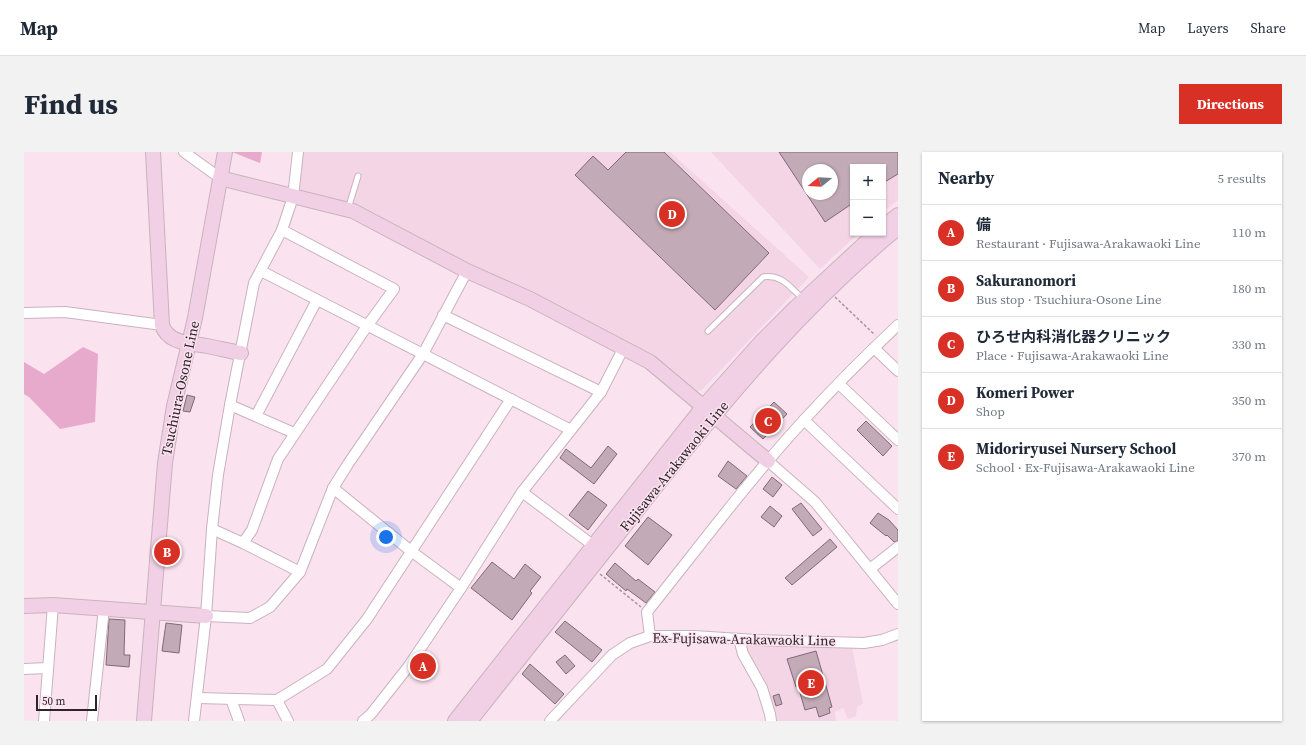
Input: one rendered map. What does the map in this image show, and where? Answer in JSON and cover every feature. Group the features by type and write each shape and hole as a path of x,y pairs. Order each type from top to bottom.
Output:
{"main road":[{"path":"153,152 162,325 166,334 171,337 188,343 240,353"},
{"name":"Tsuchiura-Osone Line","path":"144,721 165,463 174,406 195,318 225,152"},
{"path":"220,178 348,210 467,272 530,299 650,362 768,461"},
{"path":"886,225 898,215"},
{"name":"Fujisawa-Arakawaoki Line","path":"455,721 594,546 708,411 810,309 898,228"},
{"name":"Fujisawa-Arakawaoki Line","path":"470,721 591,567 761,342 873,236"},
{"path":"24,606 53,605 206,616"}],"street":[{"path":"184,152 220,178"},
{"path":"194,721 206,616 212,529 218,475 230,405 254,283 282,230 293,197 298,152"},
{"path":"244,543 252,530 278,459 367,326 394,289 282,230"},
{"path":"260,271 571,430"},
{"path":"206,616 250,618 270,607 300,572 333,488 423,354 467,272"},
{"path":"256,416 317,300"},
{"path":"24,313 64,312 162,325"},
{"path":"443,315 601,392"},
{"path":"650,636 647,612 768,461 804,420 877,345 898,326"},
{"path":"877,345 898,371"},
{"path":"364,721 408,667 461,588 522,492 601,392 623,348"},
{"path":"839,384 898,440"},
{"path":"197,698 277,700 327,669 367,620 411,550 511,400"},
{"path":"230,405 294,433"},
{"path":"804,420 898,509"},
{"path":"768,461 815,502 870,569 892,599 898,604"},
{"path":"333,488 461,588"},
{"path":"522,492 594,546"},
{"path":"212,529 244,543 300,572"},
{"path":"870,569 898,547"},
{"path":"44,721 53,605"},
{"path":"92,721 104,608"},
{"name":"Ex-Fujisawa-Arakawaoki Line","path":"550,721 612,655 630,643 650,636 694,636 739,639 864,642 882,640 898,634"},
{"path":"739,639 743,654 762,688 771,721"},
{"path":"24,669 48,668"},
{"path":"231,699 239,721"},
{"path":"277,700 288,721"}],"lane":[{"path":"348,210 358,176"},
{"path":"708,331 763,277 772,275 781,279 804,300"}],"path":[{"path":"834,296 877,345"},
{"path":"591,567 647,612"}],"shaded area":[{"path":"232,152 262,152 260,163"},
{"path":"304,152 670,152 809,277 702,390 695,392 655,359 299,191"},
{"path":"711,152 898,152 898,200 886,210 886,164 850,164 850,236 856,236 820,269"},
{"path":"83,347 98,354 95,422 60,429 29,397 24,394 24,362 44,374"},
{"path":"745,645 852,647 863,704 857,707 856,716 848,719 843,708 835,712 836,721 774,721 747,656"}],"building":[{"path":"626,152 664,152 769,253 715,310 575,175 593,156 608,170"},
{"path":"779,152 898,152 898,174 886,181 886,164 850,164 850,205 825,222 811,200 838,200 838,164 802,164 802,187"},
{"path":"187,395 195,397 190,412 183,411"},
{"path":"774,402 787,414 763,439 750,427"},
{"path":"866,421 892,446 883,456 857,430"},
{"path":"608,446 617,454 594,484 560,458 566,449 591,468"},
{"path":"728,461 747,476 736,489 718,476"},
{"path":"772,477 782,485 773,497 763,489"},
{"path":"588,491 607,505 588,530 569,515"},
{"path":"801,503 822,529 813,536 792,509"},
{"path":"770,506 782,516 774,527 761,517"},
{"path":"878,513 889,520 898,530 898,541 894,542 870,523"},
{"path":"648,517 672,535 648,565 625,546"},
{"path":"830,539 837,547 792,585 785,578"},
{"path":"492,562 514,579 525,564 541,577 530,591 532,593 512,620 471,588"},
{"path":"615,563 636,581 638,579 655,592 646,603 627,589 626,591 606,574"},
{"path":"109,619 125,620 124,655 130,655 129,667 106,665"},
{"path":"565,621 602,650 592,662 555,632"},
{"path":"166,623 182,625 179,653 162,651"},
{"path":"816,651 832,707 829,708 830,713 819,717 816,707 805,710 798,686 796,687 787,659"},
{"path":"565,655 575,666 566,674 556,662"},
{"path":"530,664 564,694 555,704 522,674"},
{"path":"779,694 782,704 776,706 773,696"}],"place":[{"name":"Komeri Power","path":"672,214"},
{"name":"ひろせ内科消化器クリニック","path":"768,421"},
{"name":"Sakuranomori","path":"167,552"},
{"name":"備","path":"423,666"},
{"name":"Midoriryusei Nursery School","path":"811,683"}]}
